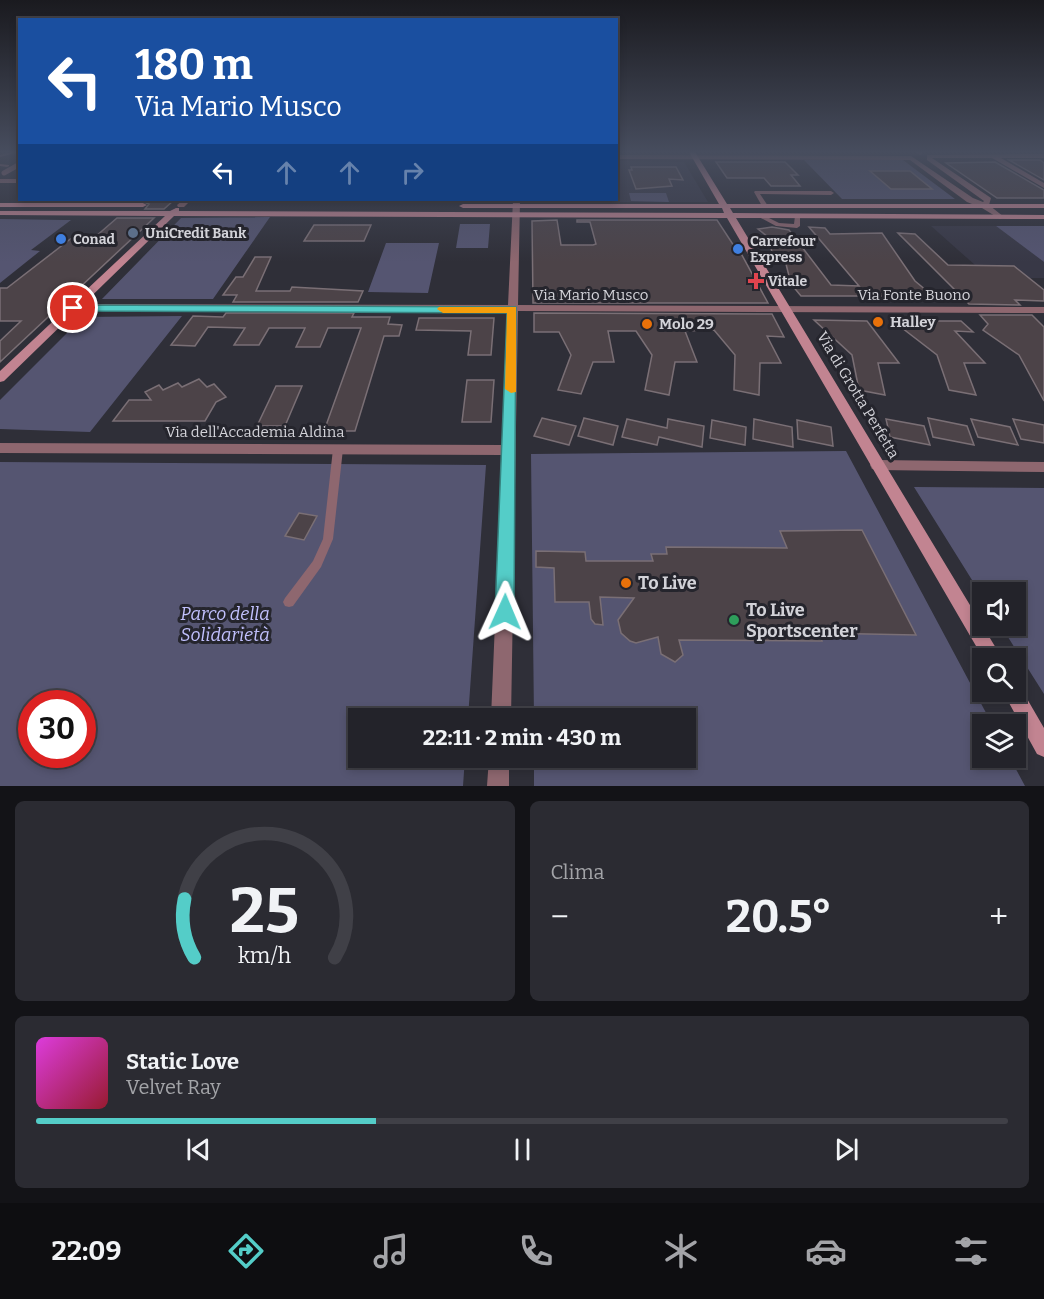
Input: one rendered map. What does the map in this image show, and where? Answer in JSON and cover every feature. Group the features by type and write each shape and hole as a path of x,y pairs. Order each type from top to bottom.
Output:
{"street":[{"name":"Via di Grotta Perfetta","path":"714,189 987,648"},
{"path":"956,189 970,200 985,206 1000,217"},
{"path":"971,189 987,201 985,206"},
{"path":"51,213 65,202"},
{"path":"0,205 65,202 184,202 516,207 730,216 1044,217"},
{"path":"0,378 184,202"},
{"path":"0,213 173,213 516,207 1044,206"},
{"path":"501,708 516,207"},
{"name":"Via Mario Musco","path":"73,308 784,309"},
{"name":"Via Fonte Buono","path":"784,309 1044,310"},
{"name":"Via dell'Accademia Aldina","path":"0,448 509,450"},
{"path":"877,465 1044,467"},
{"path":"1018,702 1044,747"},
{"path":"498,786 499,768"}],"lane":[{"path":"765,206 757,192 831,193"},
{"path":"289,602 317,564 328,539 338,449"}],"shaded area":[{"path":"618,189 700,189 708,202 529,202 618,201"},
{"path":"931,226 996,226 1044,262 1044,278 1028,278 1014,266 975,265"}],"green space":[{"path":"832,189 941,189 955,199 842,199"},
{"path":"629,193 666,193 669,202 631,201"},
{"path":"270,217 213,299 102,299 181,218"},
{"path":"0,219 71,220 31,250 40,251 0,283"},
{"path":"460,224 490,224 488,248 456,248"},
{"path":"996,226 1044,226 1044,262"},
{"path":"386,243 439,243 428,293 368,292"},
{"path":"182,316 90,432 0,429 0,400 83,317"},
{"name":"To Live Sportscenter","path":"846,451 972,687 972,702 980,702 987,714 972,714 972,768 1015,768 1025,786 534,786 534,768 696,768 696,708 534,708 531,454"},
{"name":"Parco della Solidarietà","path":"0,462 486,465 469,708 348,708 348,768 464,768 463,786 0,786"},
{"path":"914,487 1044,488 1044,694 1026,666 1026,648 1015,648 1007,636 1026,636 1026,582 973,582"}],"building":[{"path":"983,189 1044,190 1044,198 997,198"},
{"path":"141,201 173,201 164,209 145,209 149,204"},
{"path":"117,218 154,218 0,362 0,341 21,321 0,321 0,288 7,288 73,237 95,237"},
{"path":"557,220 561,245 593,245 596,244 590,222 577,222 577,220 717,220 734,246 737,246 768,303 533,303 532,221"},
{"path":"314,225 371,225 364,241 304,241"},
{"path":"772,227 789,230 831,285 859,286 809,227 825,228 830,234 882,233 915,281 933,296 801,296 791,284 786,264 772,252 768,237 758,229"},
{"path":"898,233 915,234 948,265 1014,266 1044,290 1044,301 1015,300 1020,305 969,304"},
{"path":"255,257 271,257 256,291 290,291 292,287 363,291 358,302 233,302 237,295 223,295 236,277 243,277"},
{"path":"226,313 354,313 352,317 390,317 388,324 402,325 399,336 384,336 355,431 324,431 361,328 328,328 320,347 296,347 305,328 269,328 259,345 234,345 245,328 208,327 195,346 171,345 193,316 223,317"},
{"path":"534,313 772,314 784,337 767,336 781,363 760,363 759,395 734,390 735,355 714,330 685,331 697,362 675,362 669,395 645,390 652,355 636,331 608,331 614,362 593,362 581,394 558,390 571,355 559,332 534,332"},
{"path":"980,315 1032,315 1044,327 1044,401 1019,355 983,330 988,324"},
{"path":"419,318 494,318 491,355 468,355 471,331 416,330"},
{"path":"814,320 867,321 899,363 878,363 885,395 859,390 852,355"},
{"path":"893,321 961,321 973,332 955,331 985,363 964,363 976,395 949,390 937,355"},
{"path":"199,379 207,387 214,384 226,397 216,402 205,421 113,421 129,400 151,400 145,392 159,385 163,390 178,383 182,387"},
{"path":"467,380 494,380 491,422 462,422"},
{"path":"276,386 302,386 285,426 257,426"},
{"path":"542,418 576,426 569,445 534,436"},
{"path":"584,418 618,426 613,445 578,436"},
{"path":"928,418 967,426 974,445 933,437"},
{"path":"627,419 667,428 668,419 704,426 702,447 659,437 657,445 622,437"},
{"path":"754,419 792,427 793,447 753,439"},
{"path":"886,419 924,426 930,445 890,437"},
{"path":"971,419 1010,427 1018,445 978,437"},
{"path":"1013,419 1044,425 1044,443 1021,439"},
{"path":"712,420 746,427 745,445 710,438"},
{"path":"797,420 831,427 833,446 798,439"},
{"path":"299,513 317,516 304,540 285,536"},
{"path":"862,530 916,635 819,633 822,641 679,640 683,655 675,662 661,654 658,637 636,643 621,633 618,620 634,598 600,597 603,625 595,624 591,619 589,602 555,602 554,568 536,567 536,551 585,552 586,561 653,561 651,554 667,554 666,547 787,548 780,531"}],"slow traffic":[{"path":"443,309 512,309 511,389"}],"place":[{"name":"UniCredit Bank","path":"133,233"},
{"name":"Conad","path":"61,239"},
{"name":"Carrefour Express","path":"738,249"},
{"name":"Vitale","path":"756,281"},
{"name":"Halley","path":"878,322"},
{"name":"Molo 29","path":"647,324"},
{"name":"To Live","path":"626,583"},
{"name":"To Live Sportscenter","path":"734,620"}],"route":[{"path":"73,308 512,309 505,612"}]}
